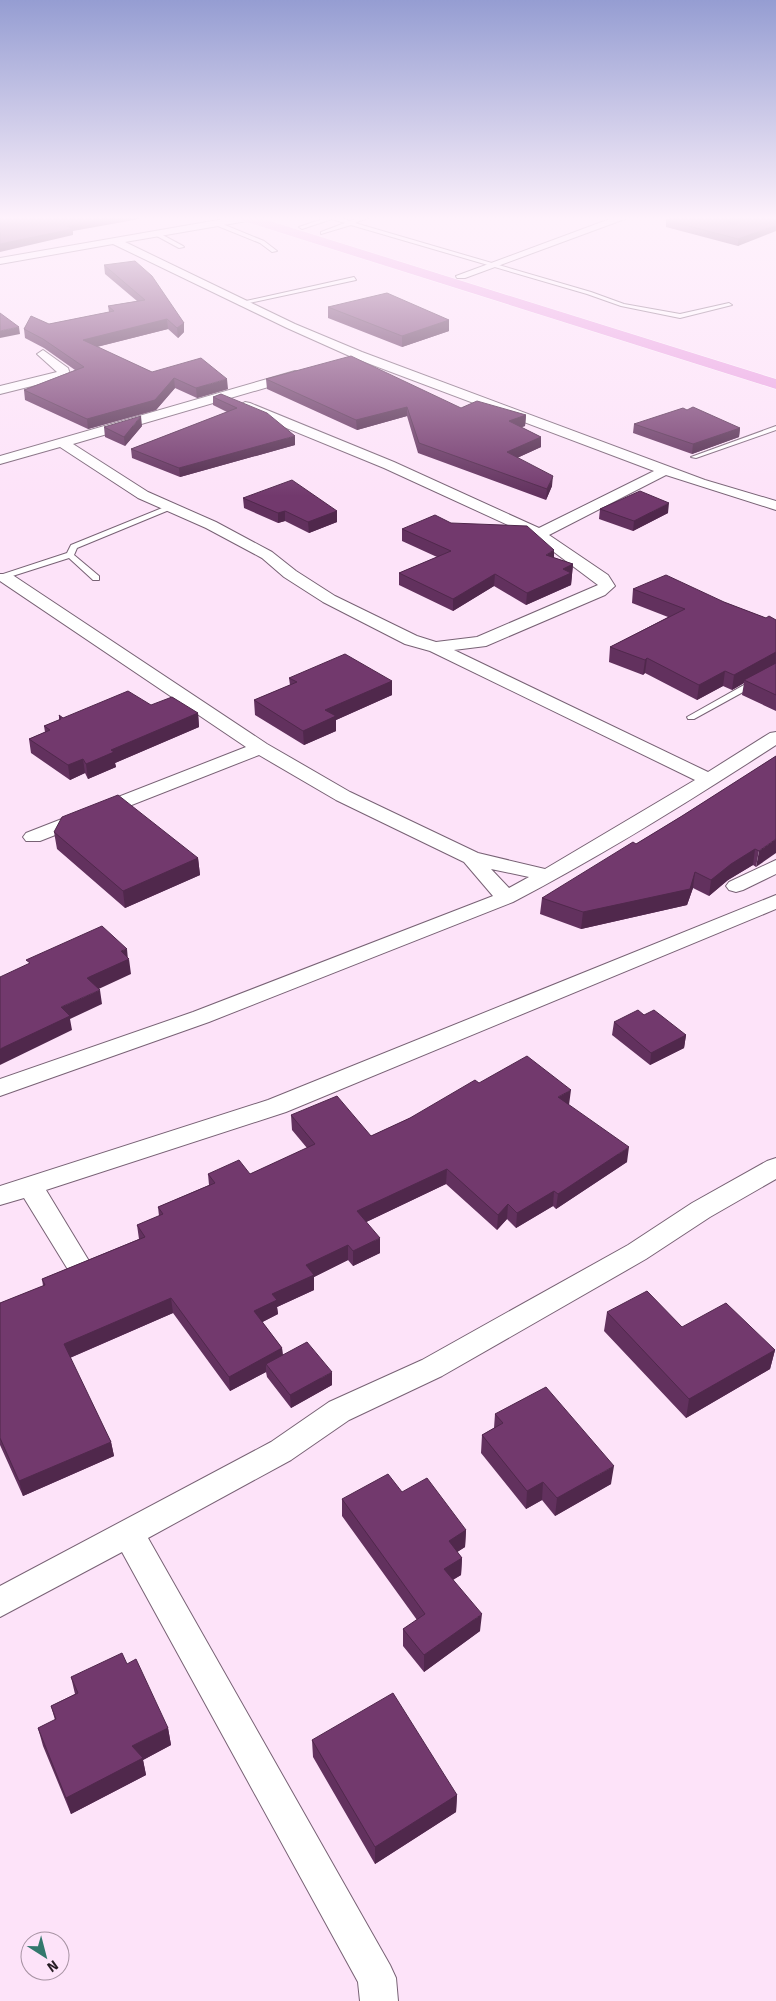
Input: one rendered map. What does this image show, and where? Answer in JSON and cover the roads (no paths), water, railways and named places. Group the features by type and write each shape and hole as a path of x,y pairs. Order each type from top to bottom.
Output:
{"highway":[{"path":"545,309 776,384"},
{"path":"568,309 776,374"}],"street":[{"path":"254,309 358,355 700,483 776,506"},
{"path":"0,390 64,374 64,371 43,354"},
{"path":"340,360 358,355"},
{"path":"0,460 304,372"},
{"path":"223,397 389,465 539,534 550,544 602,578 607,586 599,592 480,642 436,647"},
{"path":"61,442 143,495 211,525 267,555 290,574 329,599 412,640 436,647 710,780"},
{"path":"539,534 666,470"},
{"path":"2,578 260,748 343,796 471,858 550,876"},
{"path":"0,1088 201,1017 506,898 550,876 710,780 776,736"},
{"path":"33,838 260,748"},
{"path":"471,858 506,898"},
{"path":"736,886 776,866"},
{"path":"0,1196 277,1106 776,901"},
{"path":"0,1602 281,1451 340,1410 432,1368 637,1252 701,1210 776,1168"},
{"path":"30,1187 76,1260"},
{"path":"128,1533 175,1613 377,1978 379,2001"}],"lane":[{"path":"641,309 688,316 713,309"},
{"path":"694,457 776,428"},
{"path":"2,578 70,555 74,546 85,540 170,508"},
{"path":"70,555 96,578"},
{"path":"692,718 776,670"}]}
